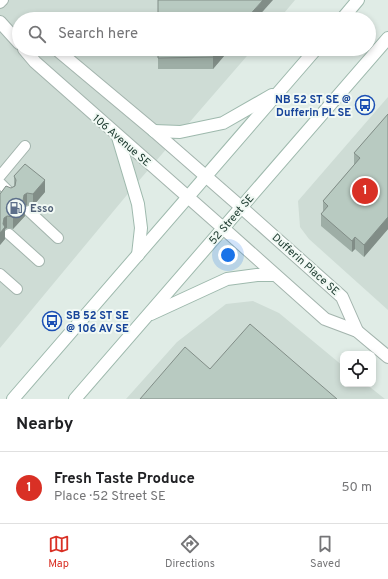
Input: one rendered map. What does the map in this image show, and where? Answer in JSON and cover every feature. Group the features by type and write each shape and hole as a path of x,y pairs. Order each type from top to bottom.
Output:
{"main road":[{"path":"348,12 358,0"},
{"path":"0,18 12,25"},
{"path":"0,22 12,36"},
{"name":"52 Street SE","path":"376,52 388,38"},
{"name":"106 Avenue SE","path":"30,56 118,137 223,228"},
{"path":"64,56 242,207"},
{"path":"13,399 310,56"},
{"name":"52 Street SE","path":"75,399 372,56"},
{"path":"154,131 180,132 223,123 280,90"},
{"path":"118,137 138,204 141,228 138,255"},
{"name":"Dufferin Place SE","path":"242,207 342,297 357,331"},
{"name":"Dufferin Place SE","path":"223,228 325,319 357,331 388,357"},
{"path":"147,317 227,279 257,275 275,275"}],"lane":[{"path":"0,3 3,0"},
{"path":"0,176 24,146"},
{"path":"0,183 10,193"},
{"path":"29,211 58,238"},
{"path":"9,234 39,261"},
{"path":"0,274 17,289"}],"shaded area":[{"path":"0,0 295,0 285,12 12,12 12,56 247,56 136,184 0,348"},
{"path":"388,97 388,310 309,239 300,227 298,201"},
{"path":"253,301 279,313 340,364 340,387 370,387 385,399 126,399 177,342 226,304"}],"building":[{"path":"158,0 263,0 252,12 158,12"},
{"path":"158,56 214,56 213,57 158,58"},
{"path":"388,114 388,217 364,245 355,237 352,241 321,214 328,206 323,201 360,158 354,153"},
{"path":"25,164 45,180 33,194 27,193 24,195 23,201 25,204 13,217 7,216 4,218 3,224 5,227 0,233 0,194 6,186 11,188 15,186 16,180 14,176"},
{"path":"250,324 337,399 140,399 185,347 210,369"}],"place":[{"name":"NB 52 ST SE @ Dufferin PL SE","path":"365,105"},
{"name":"Fresh Taste Produce","path":"365,191"},
{"name":"Esso","path":"16,208"},
{"name":"SB 52 ST SE @ 106 AV SE","path":"52,321"}]}
